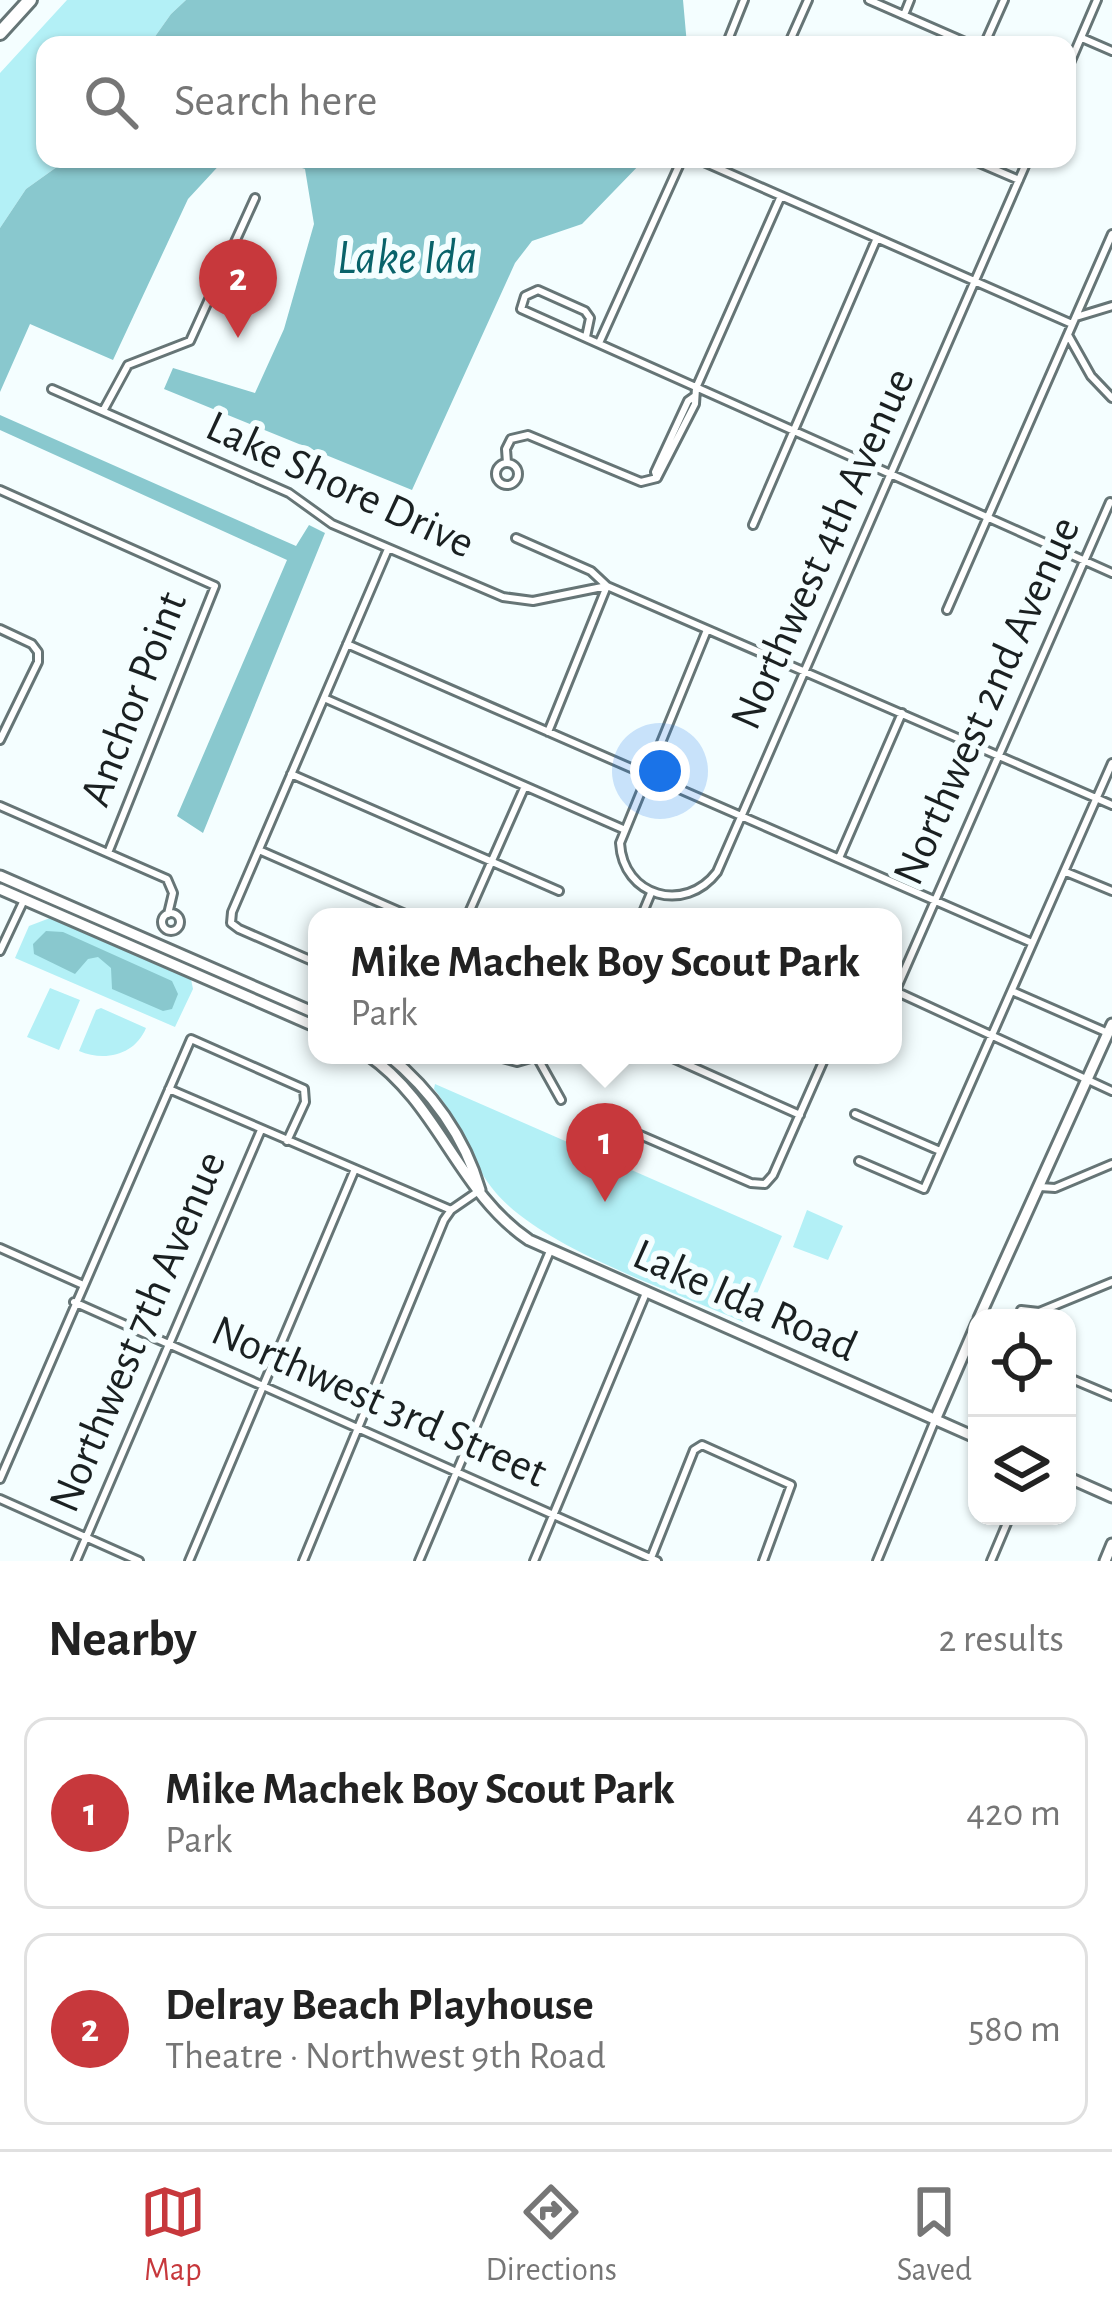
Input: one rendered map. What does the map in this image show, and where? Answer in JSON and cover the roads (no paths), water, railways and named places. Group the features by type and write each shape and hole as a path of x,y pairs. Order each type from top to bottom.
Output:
{"highway":[{"path":"0,33 30,0"}],"street":[{"path":"730,36 744,0"},
{"path":"792,36 808,0"},
{"path":"869,0 952,36"},
{"path":"904,15 910,0"},
{"path":"988,36 1004,0"},
{"path":"1076,49 1097,0"},
{"path":"1081,38 1112,52"},
{"path":"599,343 678,168"},
{"path":"717,168 1074,320 1112,306"},
{"path":"991,168 1019,180"},
{"name":"Northwest 4th Avenue","path":"651,892 681,896 706,885 717,872 1024,168"},
{"path":"506,463 511,439 528,435 641,482 657,478 694,404 695,392 781,196"},
{"path":"104,411 128,365 190,341 255,198"},
{"path":"947,610 1112,234"},
{"path":"753,525 877,238"},
{"path":"586,337 590,318 585,311 534,290 528,292 521,309 695,392 1112,573"},
{"path":"1068,334 1091,376 1112,398"},
{"name":"Lake Shore Drive","path":"52,389 289,493 332,524 508,599 533,601 607,586"},
{"name":"Anchor Point","path":"0,490 215,586 108,853"},
{"name":"Northwest 2nd Avenue","path":"902,973 1110,502"},
{"path":"516,538 591,572 607,586 1112,805"},
{"path":"308,959 231,922 388,549"},
{"path":"548,732 607,586"},
{"path":"0,629 32,644 38,662 0,740"},
{"path":"644,908 651,892 633,880 623,865 623,829 707,630"},
{"path":"347,644 1032,944"},
{"path":"324,698 623,829"},
{"path":"838,859 902,713"},
{"path":"859,1161 924,1189 1112,763"},
{"path":"291,774 559,891"},
{"path":"471,908 524,786"},
{"path":"0,806 167,878 173,893 168,914"},
{"path":"259,850 391,908"},
{"path":"1064,871 1112,891"},
{"path":"0,876 27,894 308,1023"},
{"path":"0,889 27,894 308,1010"},
{"path":"0,951 27,894"},
{"path":"204,978 225,974"},
{"path":"984,1309 1110,1028 1012,990"},
{"path":"902,995 1112,1091"},
{"path":"0,1477 191,1040 304,1089 305,1102 287,1141"},
{"name":"Lake Ida Road","path":"378,1064 421,1105 464,1176 512,1228 550,1251 968,1434"},
{"name":"Lake Ida Road","path":"397,1064 441,1111 474,1170 479,1190"},
{"path":"543,1064 561,1100"},
{"path":"686,1064 800,1115"},
{"path":"617,1125 751,1183 765,1184 822,1064"},
{"path":"169,1088 451,1210"},
{"path":"855,1114 940,1150"},
{"name":"Northwest 7th Avenue","path":"76,1561 260,1130"},
{"path":"1040,1187 1055,1188 1112,1164"},
{"path":"189,1561 355,1169"},
{"path":"303,1561 451,1210 479,1190"},
{"path":"0,1248 81,1284"},
{"path":"419,1561 550,1251"},
{"path":"1046,1309 1112,1282"},
{"path":"534,1561 646,1294"},
{"name":"Northwest 3rd Street","path":"74,1302 652,1560"},
{"path":"877,1561 968,1349"},
{"path":"1076,1380 1112,1396"},
{"path":"652,1560 698,1446 787,1481 792,1489 763,1561"},
{"path":"1076,1481 1112,1496"},
{"path":"0,1499 139,1561"},
{"path":"991,1561 1006,1525"},
{"path":"1105,1561 1112,1544"}],"water":[{"path":"186,0 683,0 686,36 155,36"},
{"name":"Lake Ida","path":"55,168 217,168 188,199 113,360 30,324 0,392 0,228 26,189"},
{"name":"Lake Ida","path":"636,168 582,224 532,241 515,263 412,490 164,389 173,368 255,393 284,329 314,224 305,169"},
{"path":"0,415 296,546 309,525 325,533 203,833 177,816 287,560 0,430"},
{"path":"46,931 63,932 172,981 178,994 172,1009 163,1011 112,989 111,968 98,957 88,959 75,974 34,954 33,944"}],"place":[{"name":"Delray Beach Playhouse","path":"238,338"},
{"name":"Mike Machek Boy Scout Park","path":"605,1202"}]}
